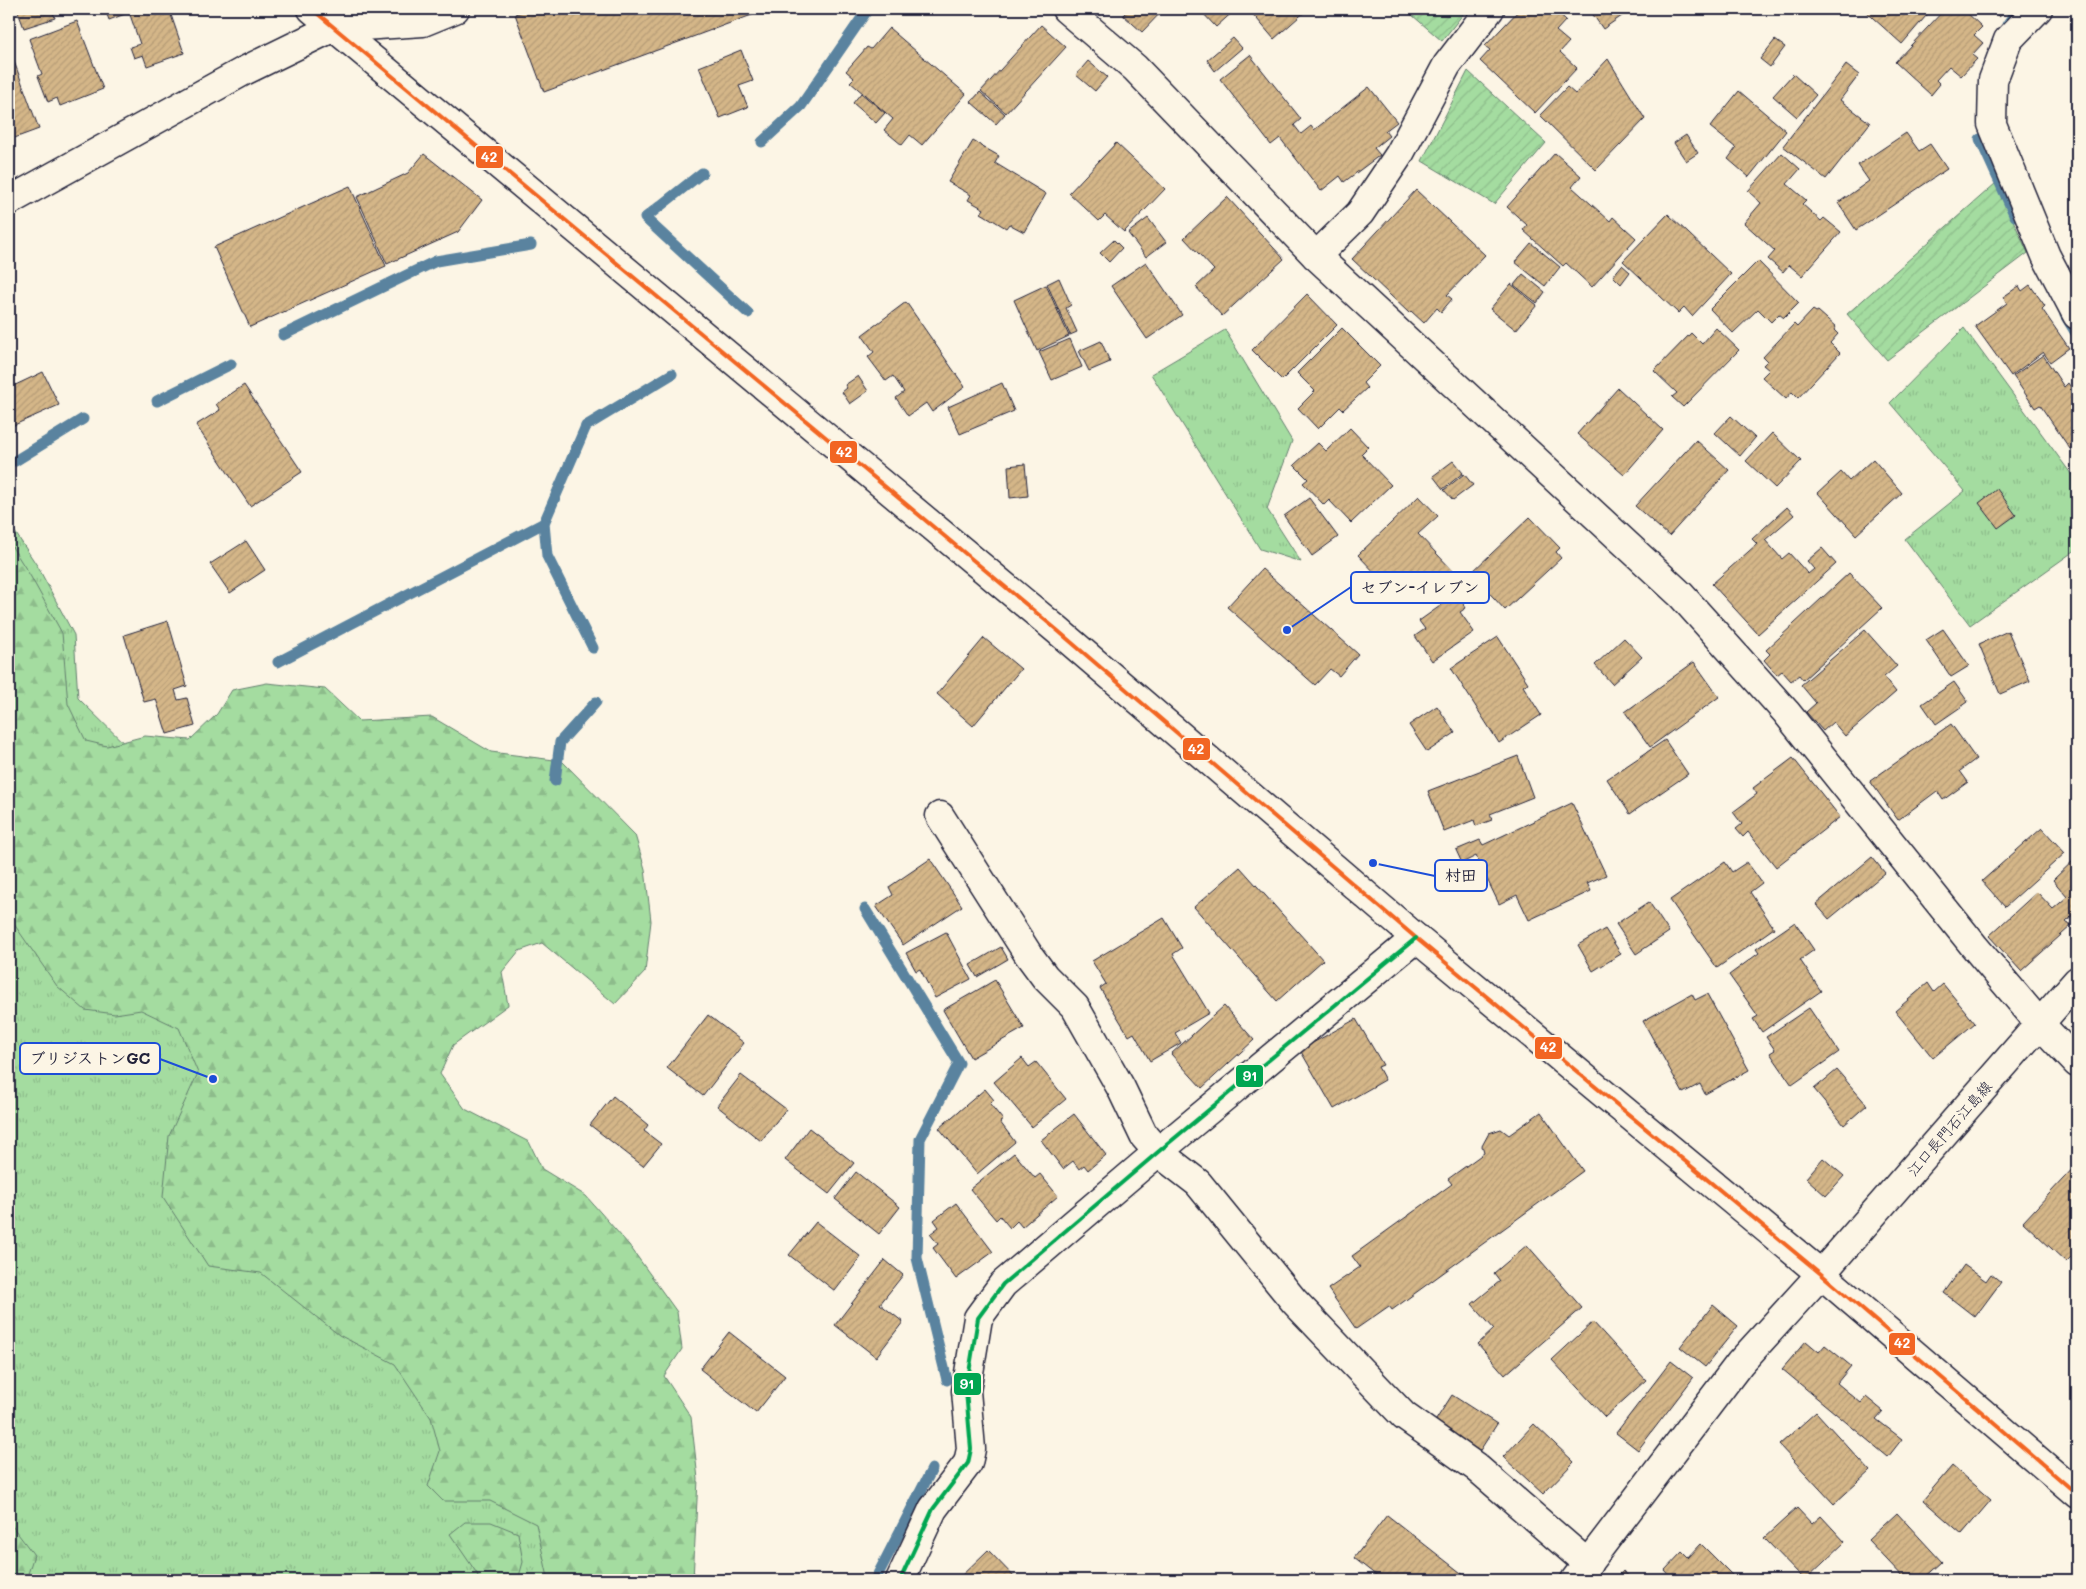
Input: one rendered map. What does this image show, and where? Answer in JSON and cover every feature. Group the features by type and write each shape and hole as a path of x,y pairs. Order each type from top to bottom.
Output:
{"main road":[{"path":"312,9 332,28 1057,630 1416,938 1821,1274 2077,1494"},
{"path":"9,201 244,72 332,28 423,22 455,9"},
{"path":"1066,9 1135,68 1316,256 1681,595 1786,712 1974,946 2040,1024 2077,1063"},
{"path":"1316,256 1360,213 1399,155 1447,65 1490,9"},
{"path":"2038,9 2008,40 1993,80 1992,124 2046,256 2077,314"},
{"path":"940,816 1028,954 1045,977 1074,1007 1120,1088 1144,1136 1158,1152 1198,1183 1294,1301 1404,1416 1476,1467 1581,1572"},
{"path":"900,1580 933,1509 968,1463 971,1449 966,1391 978,1318 1003,1284 1158,1152 1416,938"},
{"name":"江口長門石江島線","path":"1581,1572 1740,1363 1821,1274 2077,980"}],"green space":[{"path":"1405,9 1467,9 1442,41"},
{"path":"1468,71 1546,143 1494,204 1422,161"},
{"path":"1996,183 2028,253 1887,360 1847,314"},
{"path":"1964,328 2077,482 2077,549 1970,625 1905,539 1965,491 1890,403"},
{"path":"1225,330 1292,441 1267,509 1301,562 1260,549 1151,374"},
{"path":"9,523 38,567 74,635 78,698 208,826 685,1580 9,1580"},
{"path":"9,542 62,633 68,704 86,741 107,746 145,736 190,740 217,714 232,690 267,683 325,689 359,721 432,717 491,752 562,761 635,835 645,869 651,921 645,972 615,1004 542,943 519,951 502,972 508,1005 453,1045 440,1074 465,1109 529,1142 542,1169 586,1196 629,1245 677,1312 682,1349 664,1376 691,1417 698,1479 693,1580 551,1580 547,1573 536,1524 490,1501 443,1501 428,1486 440,1451 431,1418 395,1364 339,1335 261,1273 208,1266 163,1197 169,1136 198,1073 179,1028 141,1010 115,1014 85,1010 57,986 9,917"},
{"path":"9,1522 34,1555 26,1580 9,1580"},
{"path":"465,1522 491,1522 518,1533 523,1562 518,1580 476,1580 478,1575 450,1534"}],"building":[{"path":"17,9 52,9 55,18 24,28"},
{"path":"105,9 123,9 125,14 109,20"},
{"path":"128,9 169,9 184,53 147,66 143,55 134,58 130,47 140,44"},
{"path":"530,9 768,9 544,92 515,14"},
{"path":"1124,9 1164,9 1142,32 1123,15 1127,11"},
{"path":"1199,9 1236,9 1216,27"},
{"path":"1255,9 1308,9 1274,39 1251,12"},
{"path":"1520,9 1554,9 1566,20 1556,31 1569,42 1560,52 1577,68 1535,113 1480,61 1490,50 1485,46"},
{"path":"1589,9 1632,9 1603,29"},
{"path":"1863,9 1932,9 1902,44"},
{"path":"1945,9 1950,14 1955,9 1963,9 1982,27 1974,35 1983,43 1972,55 1977,59 1961,76 1949,66 1936,80 1940,84 1931,95 1895,62"},
{"path":"1993,9 2009,9 1999,17"},
{"path":"77,21 103,89 60,106 57,98 48,102 38,76 42,74 29,39"},
{"path":"1041,25 1066,47 1006,113 981,91"},
{"path":"889,28 966,94 922,145 910,135 902,145 884,130 893,119 850,82 854,78 846,71 867,47 871,49"},
{"path":"1233,38 1242,48 1215,71 1207,60"},
{"path":"1775,40 1785,47 1770,67 1760,59"},
{"path":"9,48 39,129 9,140"},
{"path":"741,50 753,81 739,86 748,107 720,118 699,67"},
{"path":"1250,55 1301,119 1294,125 1301,134 1311,126 1314,130 1369,87 1397,122 1385,131 1389,136 1374,148 1380,155 1344,182 1340,176 1321,191 1280,138 1271,145 1220,79"},
{"path":"1608,59 1645,119 1596,170 1540,115 1567,87 1575,94"},
{"path":"1088,61 1107,77 1095,91 1076,75"},
{"path":"1846,65 1859,75 1840,100 1870,123 1826,179 1783,146"},
{"path":"1793,74 1816,95 1797,117 1773,96"},
{"path":"1739,91 1786,131 1749,177 1728,159 1736,148 1710,127"},
{"path":"980,92 1005,114 996,124 971,102"},
{"path":"861,93 885,113 876,123 853,103"},
{"path":"1906,133 1919,151 1930,144 1947,169 1856,230 1838,203 1869,181 1858,165"},
{"path":"1686,135 1698,153 1686,161 1674,143"},
{"path":"973,141 999,156 995,163 1046,194 1024,232 1009,224 1006,228 981,213 984,209 968,200 971,195 948,182"},
{"path":"1116,143 1165,189 1124,232 1105,215 1099,221 1069,193"},
{"path":"1555,153 1581,176 1572,187 1610,221 1613,217 1636,238 1592,287 1566,263 1563,266 1523,230 1527,225 1507,207"},
{"path":"1782,153 1800,169 1787,184 1806,200 1802,204 1821,221 1824,218 1841,232 1802,276 1789,265 1783,272 1768,259 1775,251 1744,223 1761,203 1748,191"},
{"path":"424,154 482,200 458,232 387,264 357,197 408,173"},
{"path":"350,186 386,266 250,327 214,247"},
{"path":"1416,190 1485,255 1447,295 1452,299 1441,312 1437,308 1424,323 1411,311 1409,313 1352,259"},
{"path":"1227,197 1284,259 1222,316 1196,287 1214,270 1184,238"},
{"path":"1668,214 1731,274 1692,316 1684,307 1678,313 1623,261"},
{"path":"1148,218 1166,242 1146,257 1128,233"},
{"path":"1114,240 1122,248 1109,262 1100,253"},
{"path":"1531,243 1560,267 1545,286 1515,262"},
{"path":"1758,261 1799,303 1784,318 1779,314 1771,322 1758,309 1733,333 1710,309"},
{"path":"1146,262 1182,315 1147,339 1111,286"},
{"path":"1622,265 1630,272 1621,284 1613,276"},
{"path":"1523,274 1545,292 1537,303 1514,285"},
{"path":"1059,278 1071,305 1066,308 1077,332 1070,335 1047,284"},
{"path":"1511,284 1537,305 1516,330 1490,309"},
{"path":"1046,285 1069,336 1037,351 1014,300"},
{"path":"2030,285 2045,306 2042,309 2069,348 2050,362 2043,352 2011,376 1975,326 2007,303 2003,297 2019,286 2022,291"},
{"path":"1307,294 1337,325 1282,380 1252,350"},
{"path":"906,302 965,387 932,412 926,403 908,416 896,398 904,392 893,376 886,381 868,357 874,352 862,335"},
{"path":"1813,310 1818,311 1836,327 1834,330 1838,334 1830,343 1840,353 1798,398 1792,392 1786,399 1762,377 1769,370 1763,365 1767,361 1763,357 1794,324 1797,327"},
{"path":"1342,328 1380,366 1363,383 1367,388 1343,410 1340,407 1318,429 1298,408 1315,391 1297,373"},
{"path":"1716,328 1739,350 1683,407 1672,397 1677,393 1654,371 1691,333 1702,344"},
{"path":"1070,339 1082,367 1052,380 1039,352"},
{"path":"1101,341 1110,362 1089,371 1079,351"},
{"path":"2043,355 2064,387 2068,383 2077,396 2077,444 2070,449 2040,405 2035,408 2013,376"},
{"path":"43,372 59,405 12,426 9,420 9,388"},
{"path":"858,376 868,391 850,404 842,392 847,388 845,385"},
{"path":"1002,383 1014,411 960,434 948,407"},
{"path":"244,385 302,472 250,506 196,425 220,410 216,404"},
{"path":"1618,388 1663,430 1624,475 1577,434"},
{"path":"1731,416 1755,438 1740,456 1715,433"},
{"path":"1350,428 1368,447 1361,454 1391,485 1351,523 1329,500 1324,505 1303,483 1308,479 1294,465 1318,443 1326,451"},
{"path":"1772,433 1801,461 1775,488 1746,461"},
{"path":"1696,440 1729,470 1669,536 1635,506"},
{"path":"1873,459 1902,493 1856,535 1818,493 1841,472 1849,481"},
{"path":"1453,461 1463,473 1443,489 1433,476"},
{"path":"1025,464 1028,496 1010,498 1008,466"},
{"path":"1464,474 1473,485 1453,500 1444,490"},
{"path":"1997,489 2016,515 1998,528 1979,503"},
{"path":"1419,496 1438,516 1418,534 1455,573 1422,603 1405,585 1399,590 1383,572 1378,576 1358,555"},
{"path":"1309,498 1338,537 1312,556 1284,516"},
{"path":"1787,507 1794,515 1765,540 1782,559 1789,553 1808,574 1814,569 1807,561 1822,548 1836,564 1758,634 1712,584 1757,544 1752,539"},
{"path":"1530,517 1560,548 1556,552 1561,558 1505,610 1471,573"},
{"path":"246,541 265,570 230,593 210,564"},
{"path":"1262,569 1358,654 1339,676 1330,669 1315,685 1227,607"},
{"path":"1849,573 1882,608 1803,680 1799,675 1791,681 1782,671 1777,675 1764,660 1770,654 1766,650"},
{"path":"1457,594 1466,608 1460,612 1474,632 1432,661 1415,636 1425,629 1419,621"},
{"path":"168,621 187,686 175,690 178,700 187,698 195,726 167,734 156,699 144,702 124,635"},
{"path":"1943,629 1969,666 1951,677 1926,640"},
{"path":"1865,630 1897,666 1884,677 1896,692 1845,736 1833,722 1823,731 1806,712 1816,703 1801,685"},
{"path":"2008,631 2030,681 2000,694 1979,644"},
{"path":"1498,637 1528,683 1523,686 1541,715 1499,743 1451,668"},
{"path":"984,638 1021,669 973,726 937,694"},
{"path":"1624,638 1642,657 1612,684 1595,665"},
{"path":"1694,662 1719,697 1650,747 1625,712"},
{"path":"1954,682 1968,702 1936,724 1922,704"},
{"path":"1437,706 1455,733 1427,752 1409,725"},
{"path":"1951,724 1976,759 1960,771 1968,782 1943,800 1937,791 1898,820 1870,781"},
{"path":"1665,740 1688,774 1630,814 1607,779"},
{"path":"1518,756 1533,797 1490,814 1492,820 1476,826 1474,820 1444,832 1428,791"},
{"path":"1793,758 1840,817 1776,867 1748,832 1743,837 1736,829 1742,824 1733,812 1757,794 1753,788"},
{"path":"1572,803 1606,875 1587,883 1591,891 1529,920 1517,895 1499,904 1476,856 1462,863 1456,850 1480,840 1483,845"},
{"path":"2042,828 2065,853 2005,907 1982,881"},
{"path":"1872,857 1885,873 1829,919 1816,904"},
{"path":"2077,857 2077,912 2066,922 2071,926 2021,971 1989,936 2037,892 2053,909 2067,897 2053,880"},
{"path":"930,859 962,906 903,945 876,906 893,895 889,887"},
{"path":"1725,862 1732,872 1747,862 1762,883 1750,892 1774,928 1717,968 1670,900"},
{"path":"1240,867 1323,960 1277,1001 1194,907"},
{"path":"1649,902 1669,932 1636,954 1616,924"},
{"path":"1164,918 1182,948 1173,954 1209,1013 1175,1033 1181,1043 1150,1061 1134,1033 1129,1036 1100,988 1106,984 1092,961"},
{"path":"1795,922 1814,950 1800,960 1821,991 1762,1032 1753,1019 1758,1016 1729,975 1759,953 1756,949"},
{"path":"1605,929 1621,954 1593,971 1578,945"},
{"path":"946,932 971,979 935,998 920,969 916,971 906,953"},
{"path":"1001,947 1008,959 977,977 970,965"},
{"path":"995,980 1024,1028 971,1058 943,1010"},
{"path":"1928,983 1934,992 1943,984 1975,1023 1933,1058 1895,1011"},
{"path":"1692,994 1695,1000 1707,994 1749,1070 1705,1094 1700,1084 1683,1093 1643,1021"},
{"path":"1224,1006 1254,1040 1202,1088 1171,1054"},
{"path":"1809,1008 1839,1052 1792,1085 1770,1053 1775,1050 1766,1037"},
{"path":"708,1015 744,1043 703,1096 667,1068"},
{"path":"1356,1019 1383,1065 1378,1067 1385,1080 1334,1109 1300,1050"},
{"path":"1022,1058 1029,1067 1036,1062 1066,1099 1032,1127 994,1082"},
{"path":"1837,1070 1867,1105 1844,1125 1814,1089"},
{"path":"741,1075 786,1109 761,1141 717,1106"},
{"path":"985,1089 994,1100 990,1104 1003,1120 1000,1122 1015,1142 977,1174 939,1128"},
{"path":"613,1096 648,1125 644,1131 661,1144 643,1166 590,1125"},
{"path":"1541,1112 1583,1171 1392,1310 1389,1306 1356,1329 1328,1289 1360,1267 1352,1256 1452,1184 1448,1179 1484,1153 1482,1146 1489,1133 1501,1129 1509,1135"},
{"path":"1074,1114 1106,1155 1088,1170 1084,1165 1079,1169 1073,1161 1063,1169 1041,1140"},
{"path":"809,1128 854,1163 829,1194 785,1160"},
{"path":"1014,1153 1035,1178 1040,1174 1058,1196 1022,1227 1017,1221 1010,1228 1000,1216 996,1220 970,1189"},
{"path":"1823,1158 1844,1176 1826,1196 1806,1178"},
{"path":"2077,1164 2077,1251 2066,1262 2023,1222"},
{"path":"856,1172 900,1207 879,1234 835,1199"},
{"path":"956,1203 993,1252 956,1279 933,1248 938,1244 930,1234 939,1227 934,1220"},
{"path":"816,1222 861,1257 835,1291 789,1255"},
{"path":"1527,1245 1582,1308 1505,1375 1478,1344 1494,1329 1472,1304 1500,1281 1494,1273"},
{"path":"885,1260 903,1275 880,1304 903,1322 876,1357 835,1325"},
{"path":"1964,1265 1986,1281 1991,1274 2001,1282 1975,1317 1944,1293"},
{"path":"1713,1305 1738,1326 1705,1367 1680,1347"},
{"path":"1593,1322 1646,1380 1605,1417 1552,1360"},
{"path":"729,1332 785,1376 756,1413 700,1369"},
{"path":"1806,1341 1819,1352 1825,1345 1851,1366 1837,1383 1861,1403 1866,1397 1883,1411 1876,1419 1902,1439 1888,1457 1782,1369"},
{"path":"1671,1361 1693,1378 1638,1450 1616,1433"},
{"path":"1452,1395 1497,1424 1479,1452 1434,1423"},
{"path":"1816,1412 1870,1471 1834,1504 1779,1445"},
{"path":"1534,1424 1574,1462 1543,1494 1503,1457"},
{"path":"1952,1466 1991,1500 1962,1534 1923,1500"},
{"path":"1797,1508 1812,1524 1821,1516 1845,1542 1805,1580 1764,1538"},
{"path":"1897,1513 1942,1562 1922,1580 1906,1580 1868,1540"},
{"path":"1387,1515 1470,1580 1382,1580 1354,1558"},
{"path":"1701,1544 1737,1580 1672,1580 1665,1570 1682,1552 1688,1558"},
{"path":"988,1550 1017,1580 957,1580"},
{"path":"1623,1571 1633,1580 1615,1580"}],"waterway":[{"path":"762,142 801,106 868,9"},
{"path":"2007,25 2018,9"},
{"path":"1980,139 2015,216"},
{"path":"702,173 645,218 748,313"},
{"path":"283,335 436,261 531,245"},
{"path":"2065,315 2077,335"},
{"path":"157,401 231,364"},
{"path":"593,648 547,556 544,523 586,426 672,374"},
{"path":"15,461 83,419"},
{"path":"278,662 544,523"},
{"path":"555,781 560,742 596,702"},
{"path":"865,909 959,1063 920,1139 917,1258 947,1380"},
{"path":"875,1580 932,1469"}],"transit line":[{"name":"42","path":"312,9 1057,630 1416,938 1821,1274 2077,1494"},
{"name":"91","path":"900,1580 933,1509 968,1463 971,1449 966,1391 978,1318 1003,1284 1158,1152 1416,938"}],"place":[{"name":"セブン-イレブン","path":"1287,630"},
{"name":"村田","path":"1373,863"},
{"name":"ブリジストンGC","path":"213,1079"}]}
